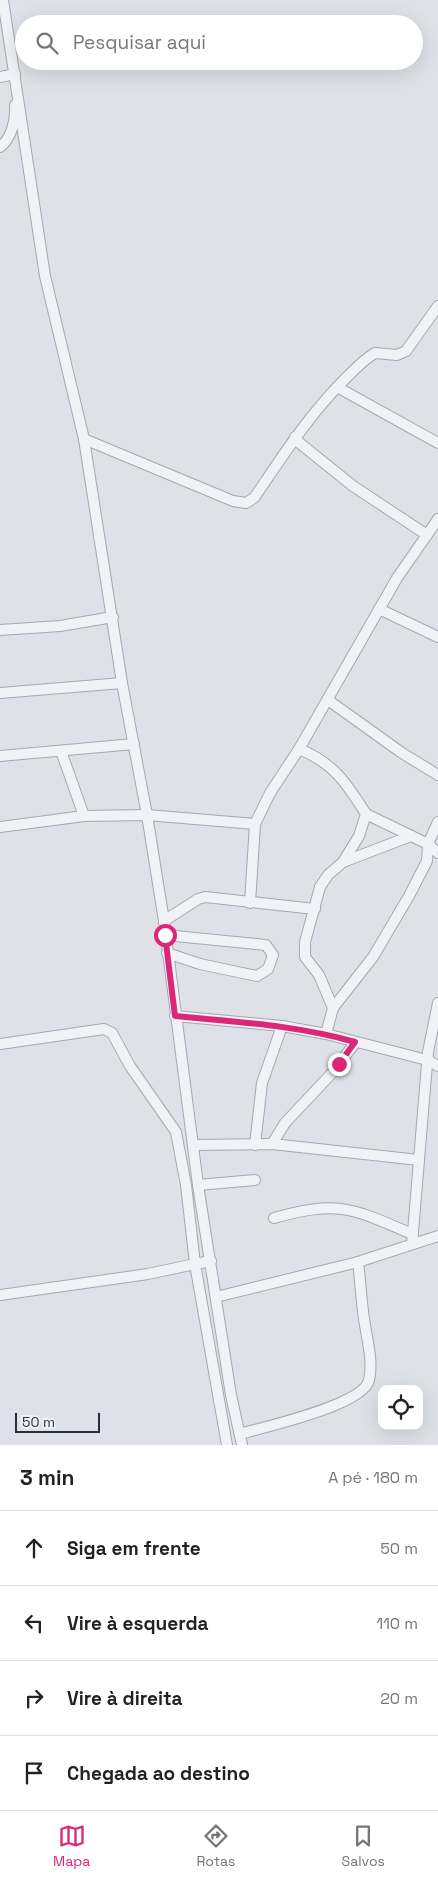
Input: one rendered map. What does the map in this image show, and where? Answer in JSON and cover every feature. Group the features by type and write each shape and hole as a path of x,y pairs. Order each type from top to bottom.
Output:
{"street":[{"path":"4,0 45,276 84,439 122,683 164,921 198,1186 230,1395 242,1445"},
{"path":"0,77 15,74"},
{"path":"0,147 4,144 14,123 15,74"},
{"path":"84,439 233,500 246,503 254,498 295,437 337,387 361,363 376,353 397,355 406,351 438,306"},
{"path":"337,387 438,443"},
{"path":"295,437 297,441 353,486 427,535"},
{"path":"250,903 255,824 270,793 299,749 379,609 438,519"},
{"path":"379,609 438,637"},
{"path":"0,630 52,627 113,618"},
{"path":"0,693 122,683"},
{"path":"328,700 402,753 438,775"},
{"path":"0,756 134,744"},
{"path":"299,749 321,760 347,783 366,814 428,844 438,853"},
{"path":"61,751 84,816"},
{"path":"333,1008 319,975 305,957 305,942 320,887 328,875 343,862 359,836 366,814"},
{"path":"0,827 84,816 146,815 255,824"},
{"path":"326,1034 333,1008 373,957 409,896 427,861 428,844 438,822"},
{"path":"343,862 411,836"},
{"path":"164,921 201,897 315,910"},
{"path":"165,935 266,945 273,955 268,969 256,976 200,964 167,953"},
{"path":"412,1239 427,1060 432,1026 438,1003"},
{"path":"175,1016 282,1026 326,1034 427,1060 438,1066"},
{"path":"255,1145 262,1083 282,1026"},
{"path":"0,1044 104,1029 112,1034 130,1066 176,1132 186,1185 195,1264 226,1445"},
{"path":"272,1144 285,1123 333,1072 355,1042"},
{"path":"194,1145 272,1144 419,1160"},
{"path":"198,1186 255,1180"},
{"path":"274,1218 303,1210 342,1208 370,1215 412,1239"},
{"path":"216,1297 358,1262 412,1239 438,1236"},
{"path":"0,1295 148,1274 211,1261"},
{"path":"240,1434 313,1414 350,1399 366,1388 369,1381 368,1355 358,1262"}],"route":[{"path":"165,935 175,1016 282,1026 326,1034 355,1042 339,1064"}]}
